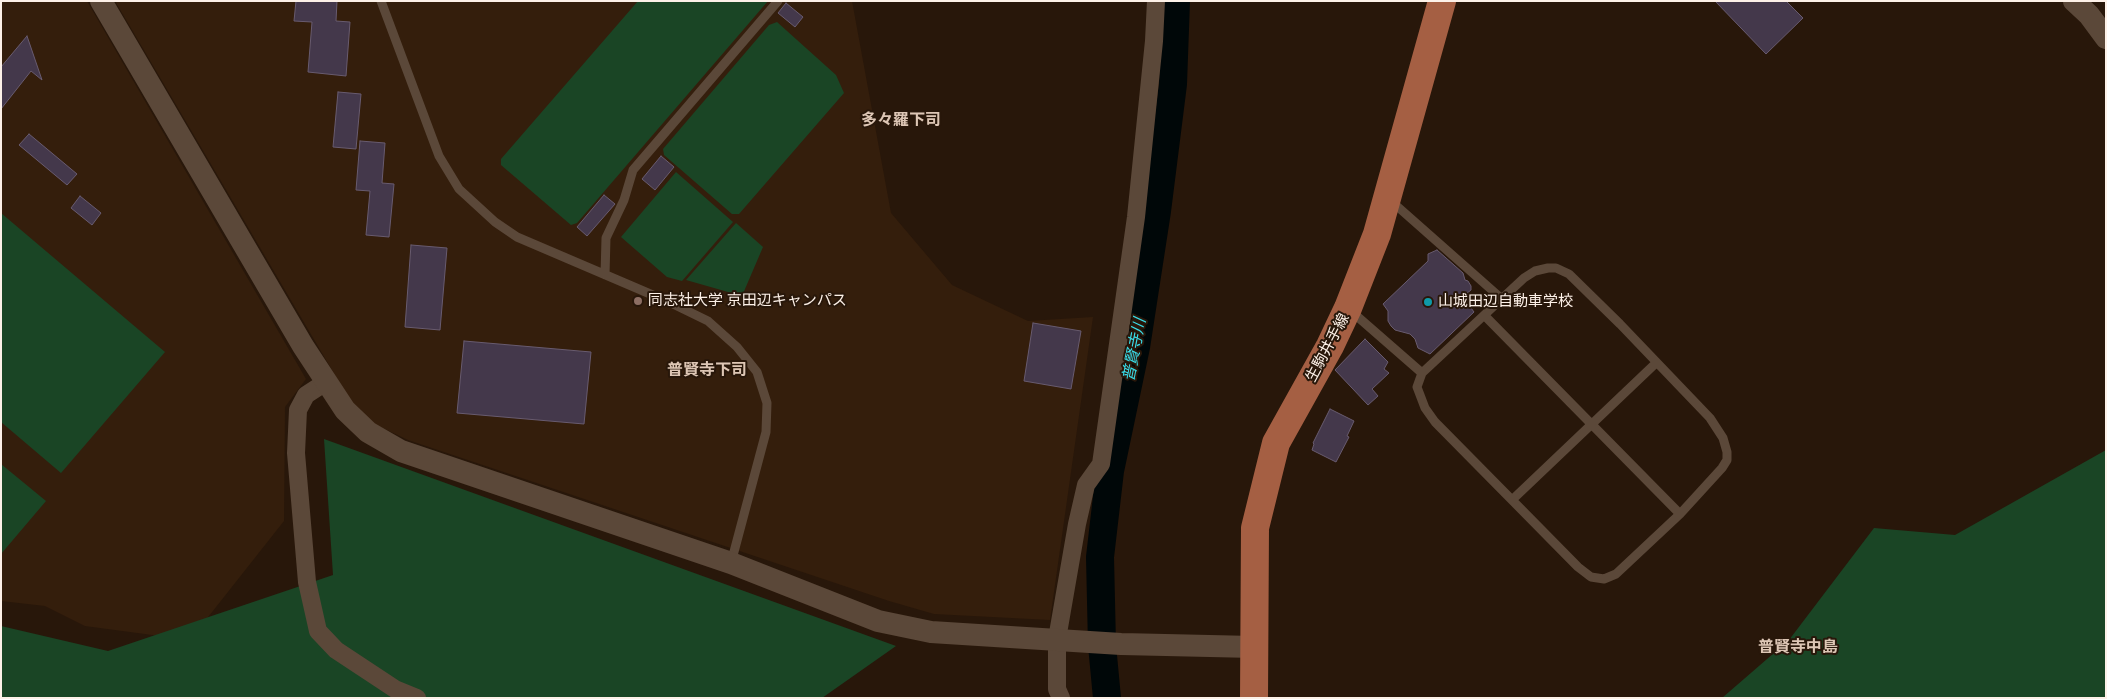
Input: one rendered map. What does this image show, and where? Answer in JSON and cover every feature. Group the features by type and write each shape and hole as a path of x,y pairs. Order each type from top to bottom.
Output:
{"main road":[{"name":"生駒井手線","path":"1254,698 1255,528 1276,443 1330,346 1348,308 1377,234 1442,1"}],"street":[{"path":"101,1 326,382 345,410 368,432 401,451 731,563 878,621 931,632 1121,644 1254,647"},
{"path":"1061,698 1057,688 1077,524 1086,485 1101,464 1136,217 1154,41 1156,1"},
{"path":"2074,1 2089,15 2106,38"},
{"path":"326,382 306,396 298,410 296,453 308,582 318,630 336,650 396,689 417,698"}],"lane":[{"path":"382,1 439,156 459,189 495,222 517,237 669,302 708,322 738,347 757,372 767,402 766,432 731,563"},
{"path":"605,275 606,238 624,200 633,170 778,1"},
{"path":"1388,198 1502,298"},
{"path":"1548,268 1563,271 1576,279 1715,424 1724,438 1727,460 1722,468 1680,514 1610,578 1598,579 1571,561 1435,422 1425,408 1417,387 1422,373 1484,316 1529,274 1548,268"},
{"path":"1348,308 1422,373"},
{"path":"1484,316 1680,514"},
{"path":"1512,500 1656,363"}],"shaded area":[{"path":"1,1 87,1 306,379 285,407 284,521 190,640 85,626 45,606 1,601"},
{"name":"同志社大学 京田辺キャンパス","path":"115,1 852,1 891,213 952,285 1028,321 1093,317 1050,620 934,614 889,601 408,440 372,423 349,399"}],"green space":[{"path":"638,1 768,1 577,223 571,225 501,165 501,159"},
{"path":"777,22 836,75 844,93 739,214 732,214 664,155 663,149 769,25"},
{"path":"676,172 733,222 682,281 667,277 621,237"},
{"path":"1,213 165,352 61,473 1,422"},
{"path":"736,223 763,247 742,296 686,280"},
{"path":"324,439 896,646 822,698 1,698 1,626 108,651 333,575"},
{"path":"2106,450 2106,698 1722,698 1789,640 1874,528 1955,535"},
{"path":"1,464 46,501 1,554"}],"building":[{"path":"296,1 337,1 336,21 350,22 346,76 308,72 312,22 294,21"},
{"path":"1715,1 1786,1 1803,18 1766,54"},
{"path":"786,3 803,17 795,27 778,13"},
{"path":"27,36 42,80 31,71 1,109 1,67"},
{"path":"338,92 361,94 356,149 333,147"},
{"path":"29,134 77,174 67,185 19,145"},
{"path":"360,141 385,143 382,183 394,184 389,237 366,235 370,191 356,190"},
{"path":"661,156 674,167 655,190 642,179"},
{"path":"604,195 615,204 587,236 577,227"},
{"path":"80,196 101,213 92,225 71,208"},
{"path":"411,245 447,248 440,330 405,327"},
{"name":"山城田辺自動車学校","path":"1437,250 1463,273 1465,280 1471,286 1471,290 1466,294 1472,303 1471,308 1474,312 1430,354 1418,348 1415,339 1410,334 1395,330 1391,326 1388,321 1388,311 1383,304 1428,261 1428,254"},
{"path":"1033,323 1081,331 1071,389 1024,381"},
{"path":"1365,339 1388,362 1384,369 1389,373 1372,389 1378,396 1368,405 1335,370"},
{"path":"464,341 591,352 584,424 457,413"},
{"path":"1330,409 1354,421 1347,436 1349,437 1336,462 1312,450 1313,443"}],"waterway":[{"name":"普賢寺川","path":"1107,698 1102,645 1100,557 1110,471 1136,347 1157,211 1173,84 1176,1"}],"place":[{"name":"同志社大学 京田辺キャンパス","path":"638,301"},
{"name":"山城田辺自動車学校","path":"1428,302"}],"district":[{"name":"多々羅下司","path":"901,121"},
{"name":"普賢寺下司","path":"707,371"},
{"name":"普賢寺中島","path":"1798,648"}]}
